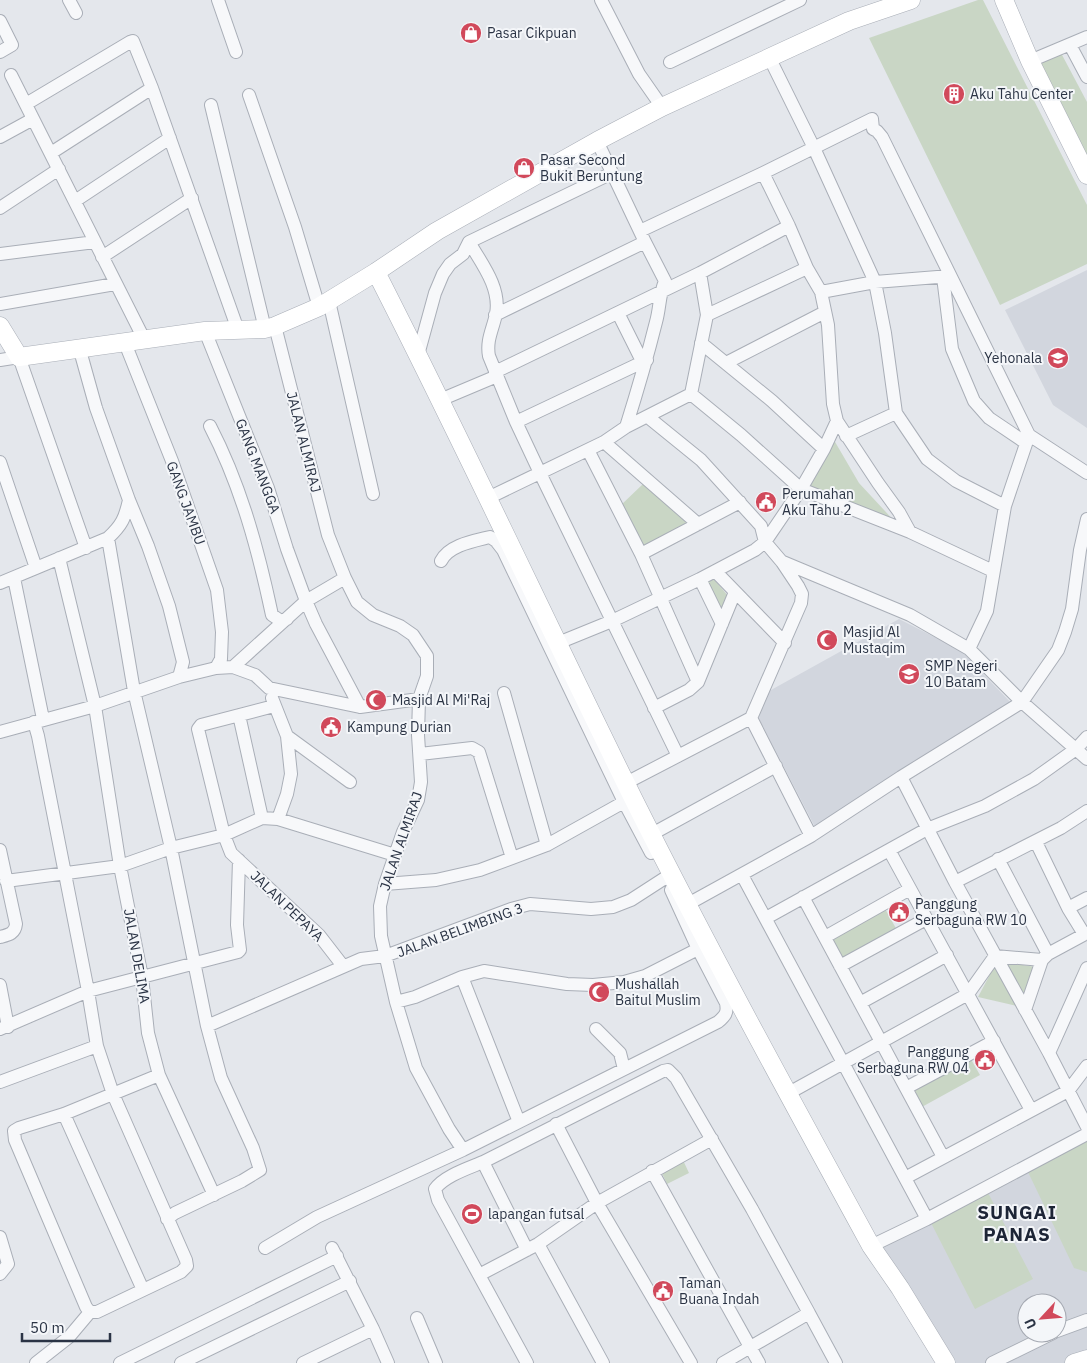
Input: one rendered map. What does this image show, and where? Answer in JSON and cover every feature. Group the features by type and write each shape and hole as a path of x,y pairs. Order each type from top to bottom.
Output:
{"street":[{"path":"69,0 76,13"},
{"path":"218,0 236,52"},
{"path":"601,0 639,74 662,107"},
{"path":"670,62 800,0"},
{"path":"0,360 144,339 205,332 270,328 324,304 437,231 597,141 662,107 849,21 911,0"},
{"path":"1004,0 1030,61 1087,175"},
{"path":"0,21 12,45 0,52"},
{"path":"1030,61 1087,37"},
{"path":"26,104 133,41 192,198 238,330"},
{"path":"1070,45 1087,77"},
{"path":"770,57 875,282 885,333 896,413 927,459 956,481 1005,506"},
{"path":"11,75 144,339"},
{"path":"51,153 152,88"},
{"path":"249,95 324,304 374,494"},
{"name":"JALAN ALMIRAJ","path":"211,105 270,328 328,535 357,602 373,615 400,626 413,635 427,656 428,669 419,699 418,735 421,782 418,800 385,884 380,906 380,936 396,1002 416,1068 449,1129 463,1150"},
{"path":"0,137 33,118"},
{"path":"496,315 642,237 872,119 873,128 882,137 947,277 1027,439 1005,506 992,571 987,611 969,649"},
{"path":"75,201 170,138"},
{"path":"597,141 665,281 660,292 657,320 626,427"},
{"path":"0,208 59,169"},
{"path":"418,355 435,292 442,274 450,264 463,254 469,242 612,173"},
{"path":"763,174 789,226 807,268 821,292 828,325 833,404 837,421 899,512 910,532"},
{"path":"102,257 192,198"},
{"path":"440,400 700,273 789,226"},
{"path":"0,254 95,242"},
{"path":"469,242 496,292 496,315 487,346 496,374 540,473 678,756"},
{"path":"707,315 807,268"},
{"path":"265,1248 317,1217 463,1150 718,1022 728,1011 726,1003 698,949 652,834 629,801 626,783 376,272"},
{"path":"691,394 707,315 700,273"},
{"path":"821,292 875,282 947,277"},
{"path":"947,277 952,349 974,401 990,418 1087,473"},
{"path":"0,304 116,284"},
{"path":"726,363 825,312"},
{"path":"618,313 645,362"},
{"path":"0,326 19,357 86,548"},
{"name":"GANG MANGGA","path":"205,332 268,488 306,601 316,624 360,707"},
{"name":"GANG JAMBU","path":"125,343 172,461 217,590 222,632 221,659 216,668"},
{"path":"701,343 772,401 824,449"},
{"path":"79,347 96,408 169,606 183,662 179,678"},
{"path":"516,422 645,362"},
{"path":"488,498 604,442 626,427 691,394"},
{"path":"691,394 741,435 801,489 910,532 992,571"},
{"path":"846,436 896,413"},
{"path":"626,783 751,718 785,643 801,603 802,594 782,562 765,542 760,526 740,502 701,460 648,417"},
{"path":"558,643 700,579 755,550 765,542 801,489 824,449 837,421"},
{"path":"210,426 238,488 264,574 272,615 281,621 288,618"},
{"path":"604,442 698,524"},
{"path":"588,450 641,554 698,682"},
{"path":"0,462 36,568"},
{"path":"0,583 108,538 125,517 129,500"},
{"path":"641,554 740,502"},
{"path":"688,904 811,836 901,777 1022,702 1058,650 1065,632 1072,610 1087,519"},
{"path":"441,561 447,552 490,536 503,550 629,801 671,881 688,904 714,959 787,1094 871,1246 900,1288 946,1363"},
{"path":"108,538 134,691 171,848 207,1026 221,1078 253,1148 260,1170 242,1181 175,1213 168,1219"},
{"name":"JALAN DELIMA","path":"59,558 94,706 120,866 142,976 148,1033 159,1075 214,1195"},
{"path":"782,562 910,615 969,649 1022,702 1087,759"},
{"path":"716,571 785,643"},
{"path":"14,578 39,720 38,736 88,990 97,1046 113,1094 187,1266 181,1272 97,1312 90,1312 69,1336 36,1363"},
{"path":"233,667 306,601 345,578"},
{"path":"700,579 722,624"},
{"path":"654,708 689,690 698,682 735,592"},
{"path":"0,729 94,706 134,691 216,668 233,667 255,675 269,688 360,707 419,699"},
{"path":"269,688 274,706 287,736 291,774 287,794 278,820"},
{"path":"504,693 547,845"},
{"path":"262,818 239,715 274,706"},
{"name":"JALAN PEPAYA","path":"239,715 201,725 198,729 224,835 232,853 238,860 319,935 344,966"},
{"path":"751,718 811,836"},
{"path":"287,736 350,782"},
{"path":"766,918 927,829 985,806 1034,779 1076,749 1087,737"},
{"path":"420,754 472,748 480,752 512,858"},
{"path":"652,834 776,766"},
{"path":"901,777 955,882 1049,1053 1087,1127"},
{"path":"385,884 436,880 480,870 547,845 629,801"},
{"path":"955,882 998,859 1036,842 1086,814"},
{"path":"6,881 120,866 171,848 224,835 262,818 278,820 395,855"},
{"path":"995,956 1045,957 1086,933 1068,908 1036,842"},
{"path":"0,850 16,924 16,930 0,937"},
{"path":"889,850 1031,1110"},
{"path":"998,859 1045,957 1025,1010"},
{"path":"0,985 4,1028 88,990 234,954 240,950 236,925 238,860"},
{"path":"742,875 927,1219"},
{"name":"JALAN BELIMBING 3","path":"385,956 511,909 530,904 591,909 613,907 671,881"},
{"path":"825,938 910,889"},
{"path":"803,897 943,1157"},
{"path":"1068,908 1087,898"},
{"path":"840,966 926,919"},
{"path":"698,949 714,959"},
{"path":"396,1002 416,997 462,977 484,971 567,984 592,985 624,982 645,976 698,949"},
{"path":"207,1026 361,959 385,956"},
{"path":"860,1003 947,956"},
{"path":"787,1094 968,994 995,956"},
{"path":"1049,1053 1087,968"},
{"path":"462,977 519,1122"},
{"path":"596,1029 620,1053 624,1069"},
{"path":"906,1088 994,1041"},
{"path":"0,1082 97,1046"},
{"path":"904,1178 1068,1091 1087,1066"},
{"path":"526,1363 480,1274 438,1200 435,1189 438,1184 454,1175 663,1070 668,1070 676,1078 712,1139 836,1363"},
{"path":"90,1312 86,1307 15,1140 14,1131 64,1114 159,1075"},
{"path":"64,1114 143,1290"},
{"path":"556,1124 597,1203 691,1363"},
{"path":"871,1246 927,1219 1087,1134"},
{"path":"480,1274 532,1247 597,1203 712,1139"},
{"path":"483,1162 603,1363"},
{"path":"652,1172 759,1363"},
{"path":"0,1237 8,1264 0,1274"},
{"path":"120,1363 335,1252 388,1363"},
{"path":"181,1363 350,1280"},
{"path":"723,1363 809,1313"},
{"path":"417,1318 436,1363"},
{"path":"1067,1327 1087,1320"},
{"path":"304,1363 373,1329"},
{"path":"992,1363 1033,1343"},
{"path":"1074,1363 1087,1359"}],"shaded area":[{"name":"Yehonala","path":"1087,270 1087,428 1053,405 1005,310"},
{"path":"899,619 960,650 1018,710 815,827 755,711 762,695"},
{"path":"1087,1134 1087,1359 1074,1363 946,1363 871,1246"}],"green space":[{"path":"978,0 983,0 1087,205 1087,264 1000,305 869,38"},
{"path":"1061,53 1087,102 1087,173 1034,66"},
{"path":"831,435 859,483 897,524 805,492"},
{"path":"643,484 690,525 643,551 620,506"},
{"path":"712,577 729,597 721,611 705,582"},
{"path":"883,905 898,932 843,962 828,935"},
{"path":"1003,962 1036,967 1024,1001"},
{"path":"995,965 1017,1006 978,997"},
{"path":"969,1056 980,1075 920,1108 909,1089"},
{"path":"1087,1141 1087,1272 1074,1268 1028,1172"},
{"path":"682,1158 689,1173 667,1184 660,1169"},
{"path":"986,1189 1033,1279 975,1309 929,1219"}],"place":[{"name":"Pasar Cikpuan","path":"471,33"},
{"name":"Aku Tahu Center","path":"954,94"},
{"name":"Pasar Second Bukit Beruntung","path":"524,168"},
{"name":"Yehonala","path":"1058,358"},
{"name":"Perumahan Aku Tahu 2","path":"766,502"},
{"name":"Masjid Al Mustaqim","path":"827,640"},
{"name":"SMP Negeri 10 Batam","path":"909,674"},
{"name":"Masjid Al Mi'Raj","path":"376,700"},
{"name":"Kampung Durian","path":"331,727"},
{"name":"Panggung Serbaguna RW 10","path":"899,912"},
{"name":"Mushallah Baitul Muslim","path":"599,992"},
{"name":"Panggung Serbaguna RW 04","path":"985,1060"},
{"name":"lapangan futsal","path":"472,1214"},
{"name":"Taman Buana Indah","path":"663,1291"}],"district":[{"name":"SUNGAI PANAS","path":"1017,1223"}]}
